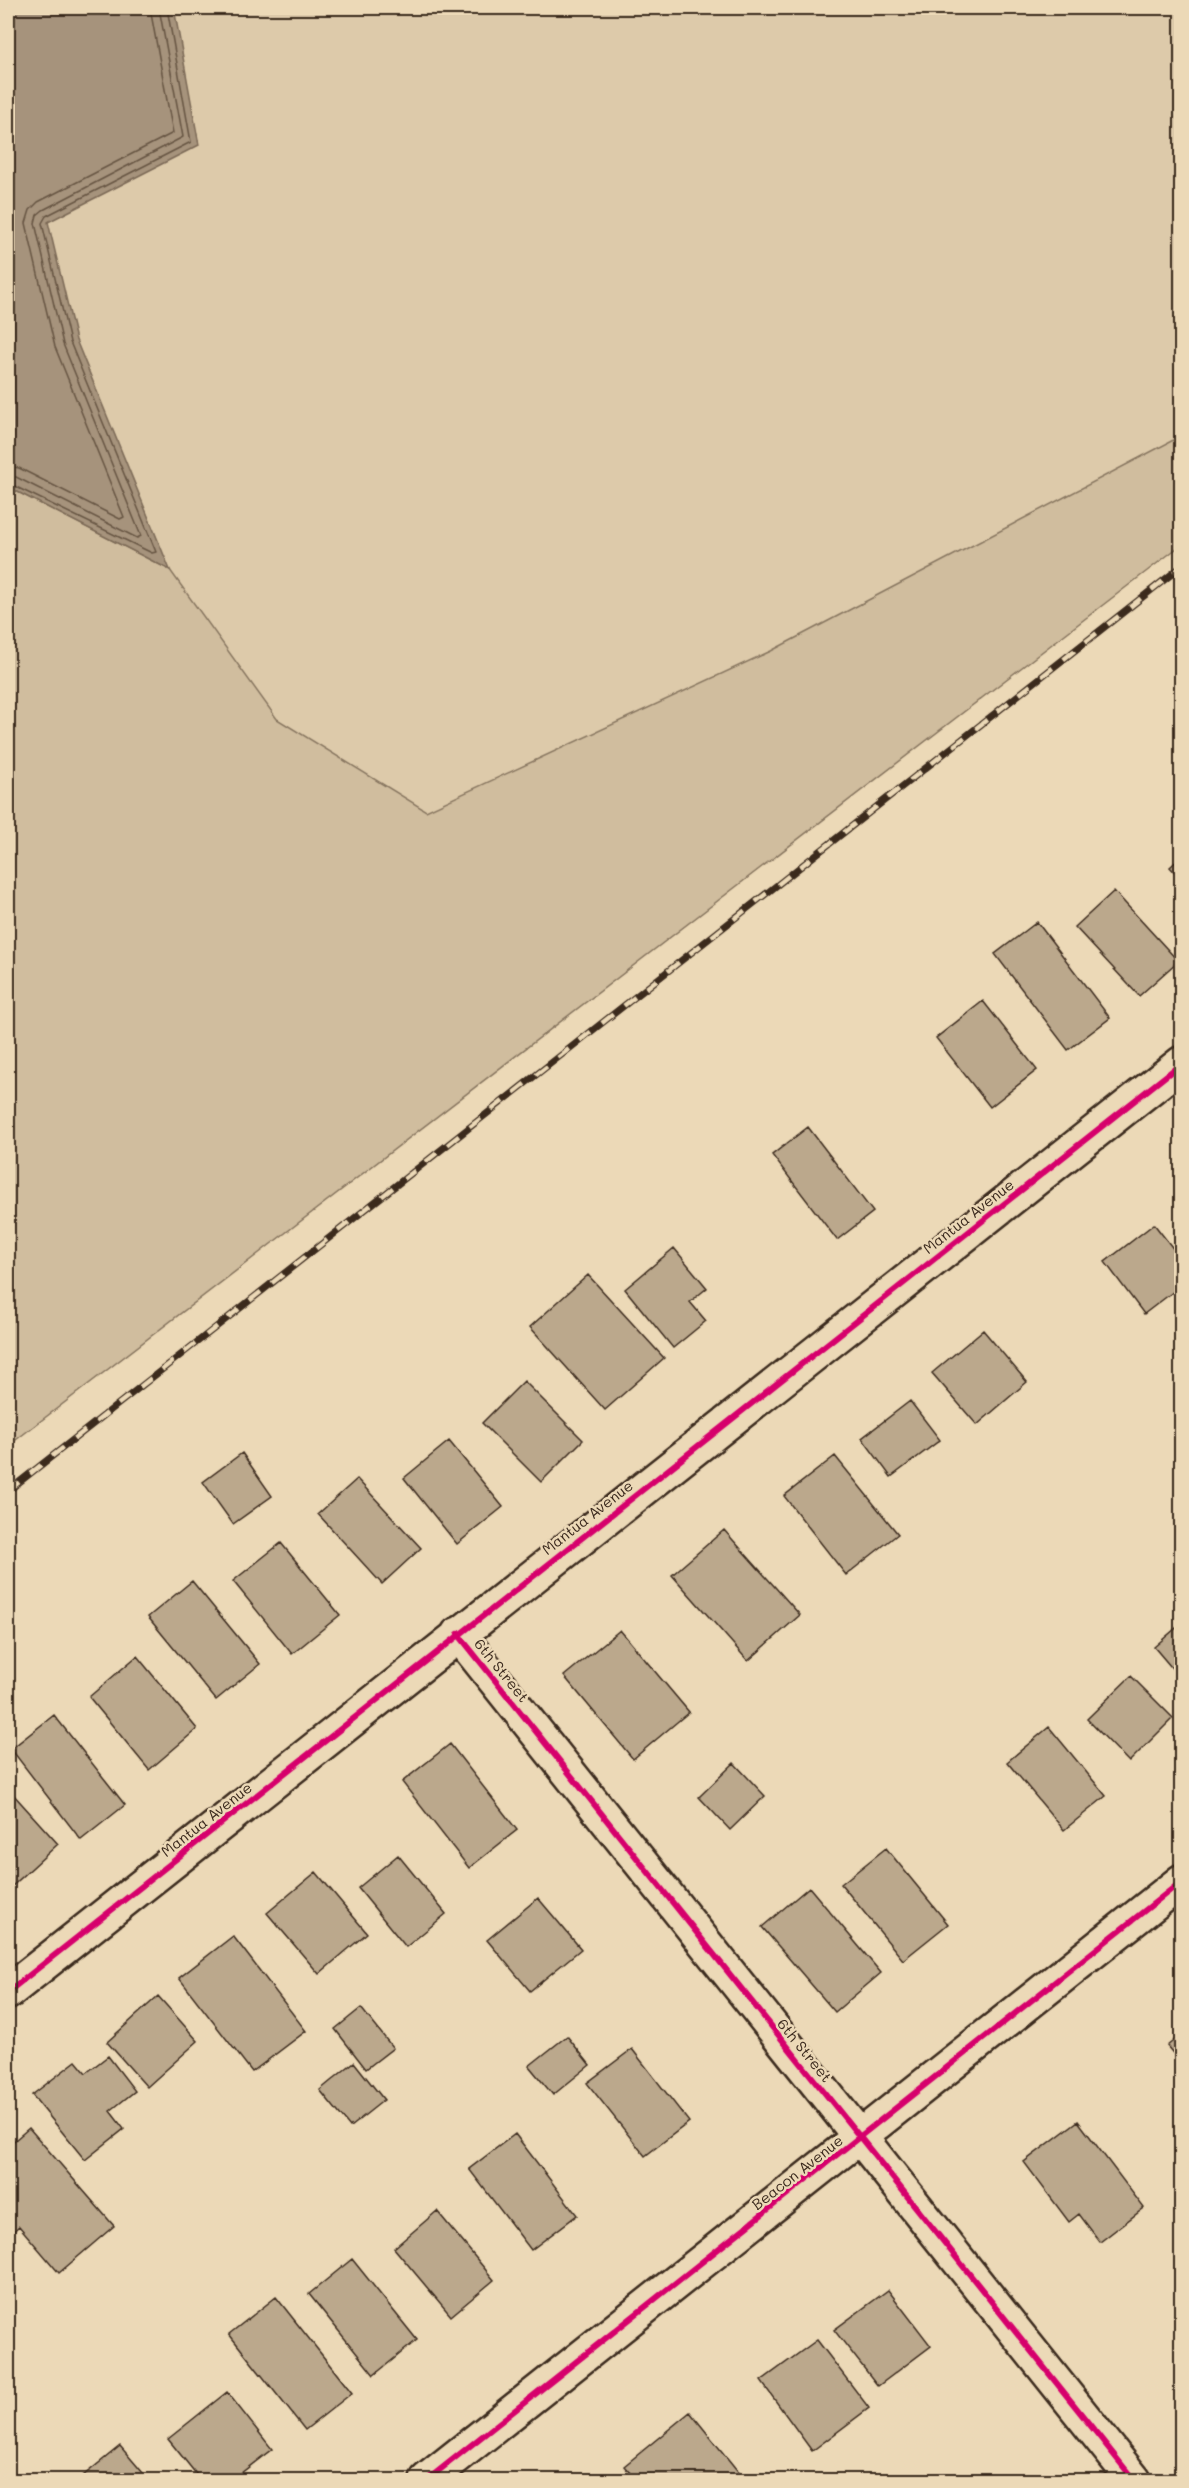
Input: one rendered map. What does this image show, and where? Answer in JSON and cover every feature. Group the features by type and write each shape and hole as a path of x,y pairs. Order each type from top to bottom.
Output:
{"street":[{"name":"Mantua Avenue","path":"8,1992 1182,1063"},
{"name":"6th Street","path":"458,1634 1134,2481"},
{"name":"Beacon Avenue","path":"428,2481 1182,1881"}],"shaded area":[{"path":"174,8 1181,8 1181,436 771,651 426,811 277,719 170,570 76,340 48,222 199,145"},
{"path":"1181,436 1181,545 8,1446 8,487 170,570 277,719 426,811 771,651"}],"water":[{"path":"8,8 174,8 199,145 48,222 76,340 170,570 8,487"}],"building":[{"path":"1182,856 1182,880 1170,867"},
{"path":"1114,891 1178,961 1139,996 1075,927"},
{"path":"1037,922 1110,1018 1068,1050 995,954"},
{"path":"983,1001 1037,1070 990,1107 936,1038"},
{"path":"808,1127 873,1212 837,1240 772,1155"},
{"path":"1154,1224 1182,1260 1182,1285 1144,1314 1105,1262"},
{"path":"674,1248 707,1288 690,1302 706,1321 673,1348 625,1289"},
{"path":"588,1275 664,1358 605,1410 530,1327"},
{"path":"983,1330 1027,1382 977,1425 932,1373"},
{"path":"524,1381 583,1440 541,1482 482,1423"},
{"path":"910,1401 940,1440 891,1477 862,1438"},
{"path":"449,1441 503,1507 457,1544 404,1478"},
{"path":"242,1453 272,1496 233,1524 203,1482"},
{"path":"835,1456 898,1534 846,1575 784,1496"},
{"path":"357,1479 421,1548 382,1584 318,1514"},
{"path":"724,1530 800,1615 748,1661 672,1575"},
{"path":"281,1543 340,1615 292,1654 233,1581"},
{"path":"192,1581 260,1664 216,1700 148,1617"},
{"path":"1182,1623 1182,1680 1154,1647"},
{"path":"620,1630 689,1712 633,1759 564,1676"},
{"path":"137,1656 197,1729 149,1770 89,1697"},
{"path":"1131,1676 1173,1718 1129,1762 1087,1719"},
{"path":"54,1715 125,1805 81,1840 11,1749"},
{"path":"1049,1727 1106,1796 1064,1830 1007,1762"},
{"path":"450,1744 517,1830 469,1868 402,1782"},
{"path":"734,1763 765,1796 730,1830 699,1797"},
{"path":"12,1793 58,1844 8,1890 8,1798"},
{"path":"886,1848 948,1924 903,1960 841,1884"},
{"path":"398,1855 446,1914 406,1947 358,1888"},
{"path":"316,1872 367,1933 319,1974 267,1913"},
{"path":"809,1887 881,1973 835,2012 762,1927"},
{"path":"538,1898 581,1949 530,1991 487,1940"},
{"path":"233,1936 306,2031 252,2072 179,1978"},
{"path":"158,1996 198,2041 147,2087 107,2042"},
{"path":"361,2008 393,2048 366,2069 335,2029"},
{"path":"1182,2034 1182,2064 1167,2046"},
{"path":"567,2036 590,2065 553,2095 529,2066"},
{"path":"632,2049 689,2122 645,2156 587,2083"},
{"path":"108,2056 135,2091 110,2111 124,2129 85,2160 32,2095 76,2061 86,2073"},
{"path":"354,2062 384,2100 350,2127 320,2090"},
{"path":"1078,2121 1144,2208 1100,2242 1079,2214 1069,2222 1024,2162"},
{"path":"29,2128 114,2226 59,2273 19,2226 8,2236 8,2146"},
{"path":"515,2134 577,2215 531,2250 469,2169"},
{"path":"437,2211 494,2280 451,2316 394,2248"},
{"path":"352,2259 417,2340 374,2375 309,2294"},
{"path":"888,2290 931,2346 878,2386 834,2330"},
{"path":"276,2297 352,2393 305,2430 229,2334"},
{"path":"817,2340 869,2408 812,2451 761,2381"},
{"path":"227,2392 272,2449 232,2480 201,2480 168,2439"},
{"path":"690,2412 745,2480 636,2480 624,2466"},
{"path":"120,2446 149,2480 78,2480"}],"railway":[{"path":"8,1491 1182,566"}],"cycle path":[{"path":"8,1992 1182,1063"},
{"path":"458,1634 1134,2480"},
{"path":"427,2480 1182,1881"}]}
